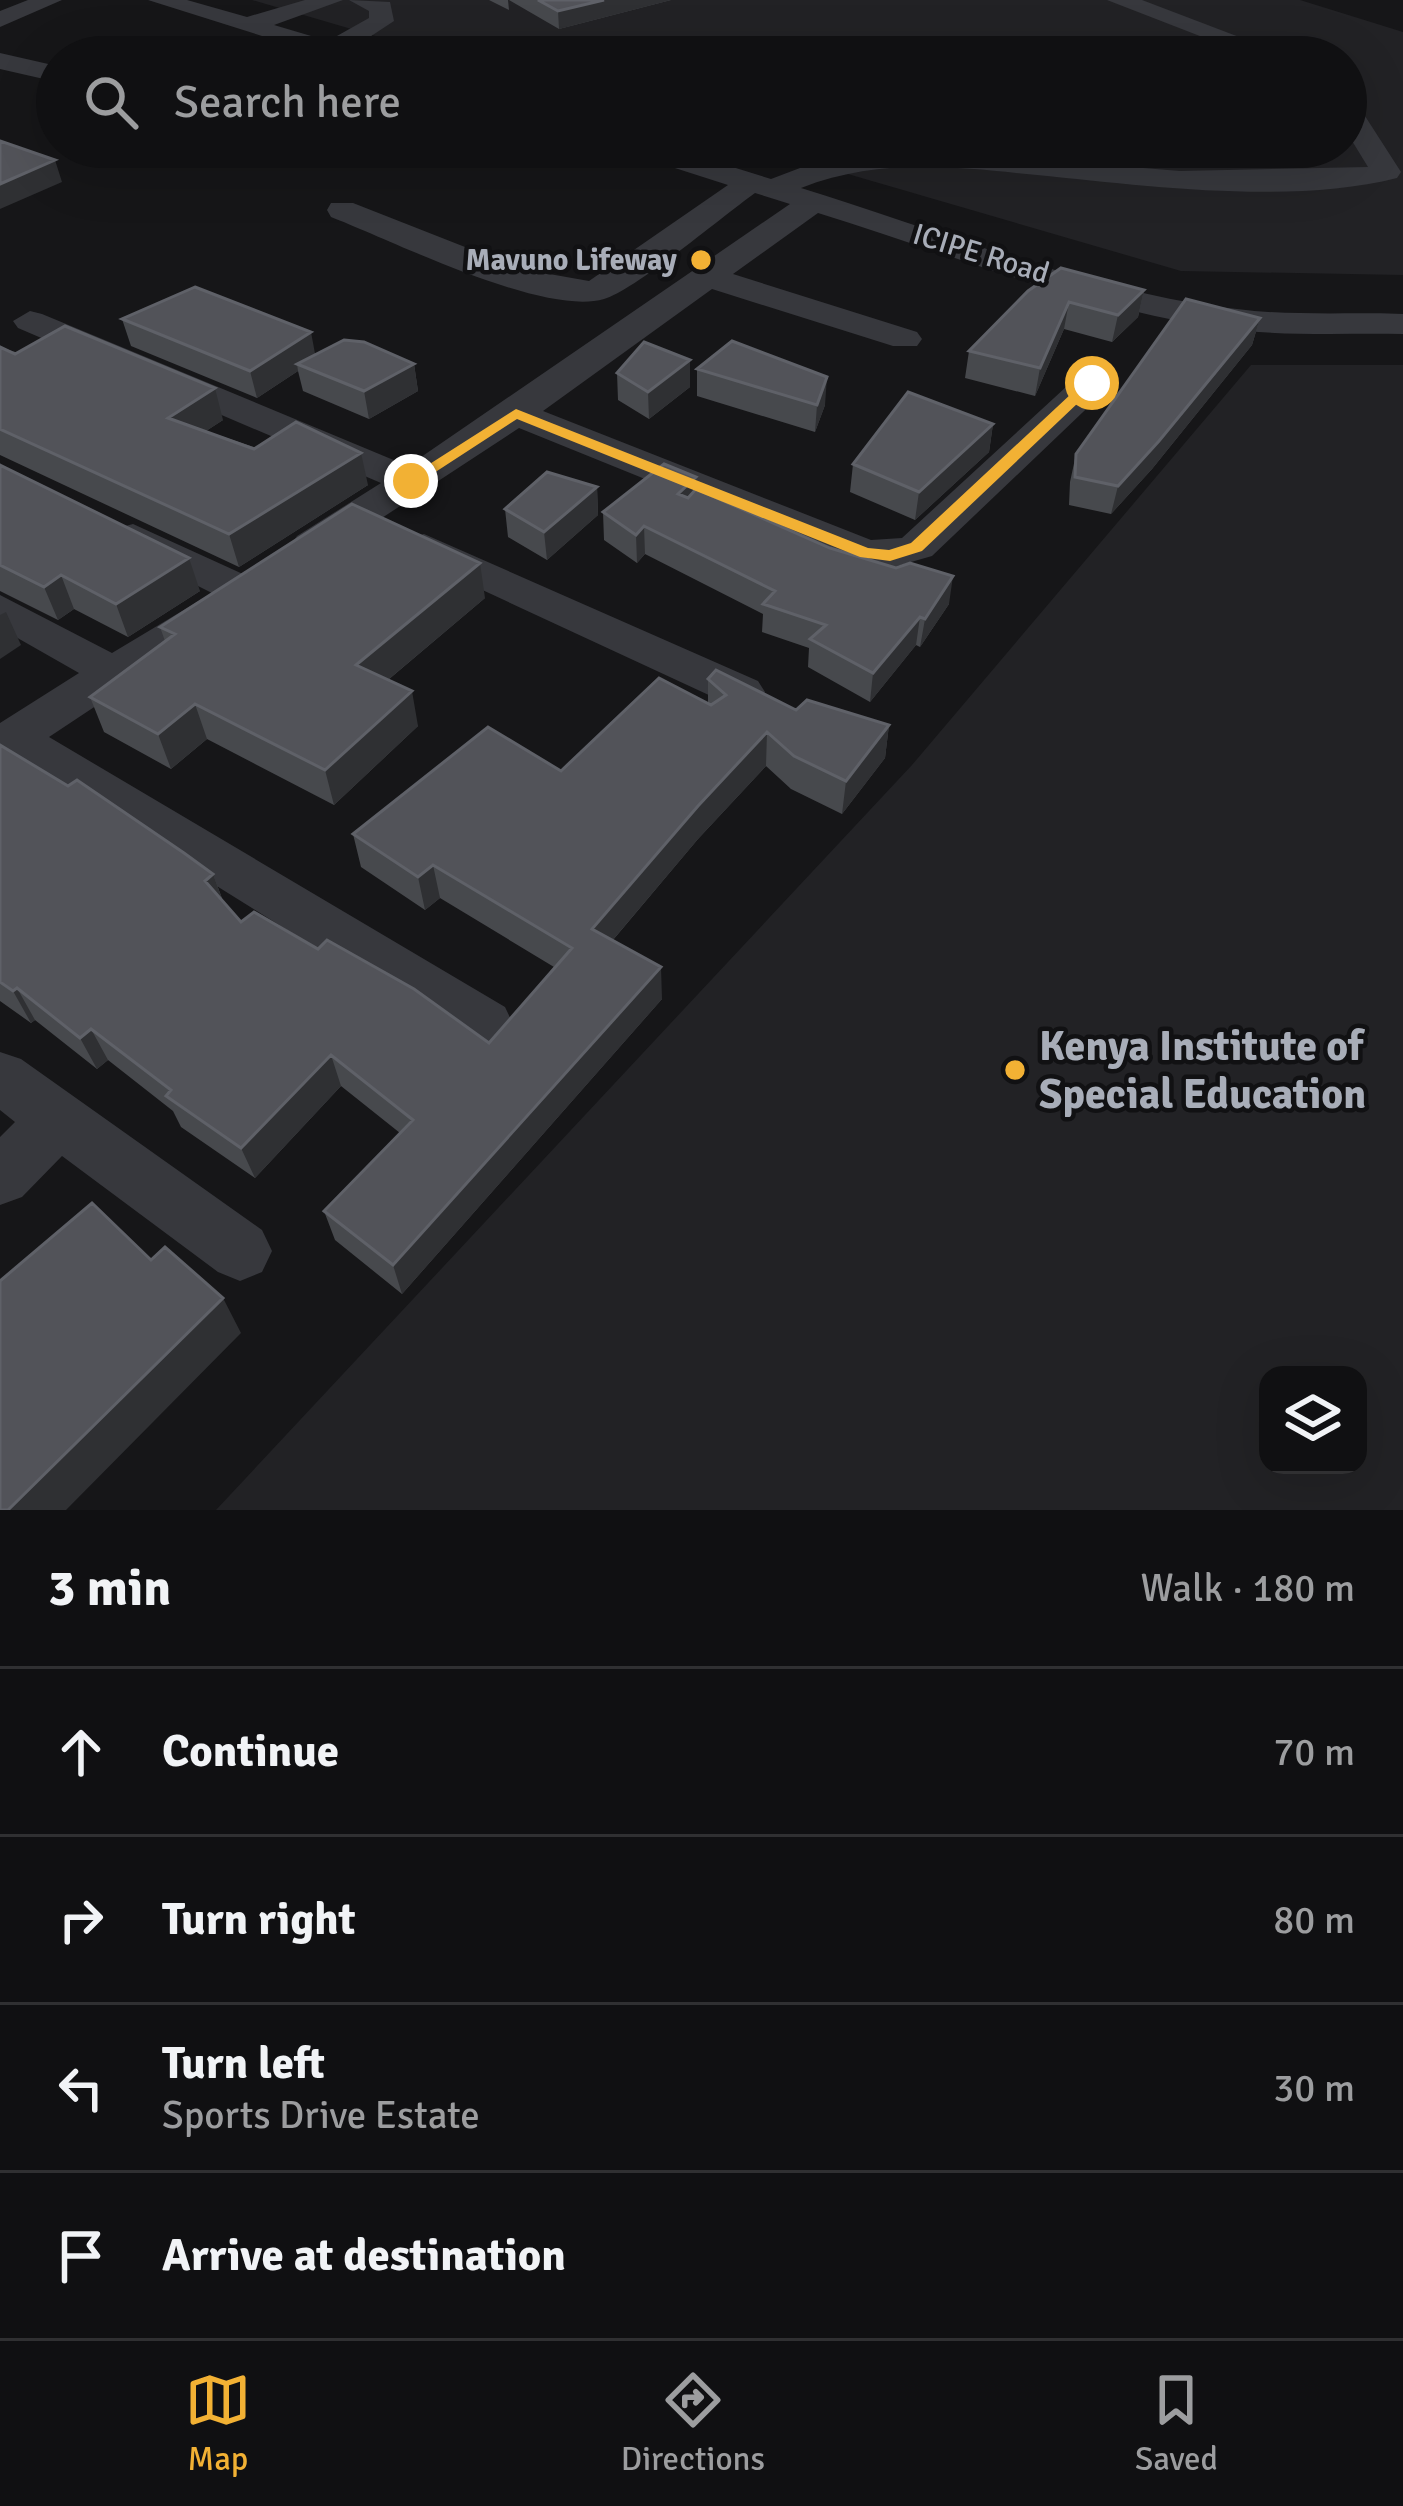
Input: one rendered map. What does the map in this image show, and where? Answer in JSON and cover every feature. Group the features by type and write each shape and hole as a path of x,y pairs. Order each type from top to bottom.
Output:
{"street":[{"path":"0,20 50,0"},
{"path":"160,0 285,36"},
{"path":"247,25 331,0"},
{"path":"361,0 381,7 382,21 364,36"},
{"path":"1119,0 1220,36"},
{"path":"0,61 36,69"},
{"path":"1053,168 1180,180 1360,178 1386,172 1367,142"},
{"name":"ICIPE Road","path":"704,168 1189,311 1238,320 1403,324"},
{"path":"342,210 544,287 583,295 597,291 760,186 822,168"},
{"path":"485,1024 7,741 516,413 812,202"},
{"path":"708,277 905,339"},
{"path":"30,321 411,481"},
{"path":"516,413 866,553 890,555 916,547 1092,383"},
{"path":"357,516 742,692"},
{"path":"100,520 241,590"},
{"path":"0,609 113,673"},
{"path":"0,1078 240,1251"},
{"path":"0,1177 58,1120"}],"shaded area":[{"path":"252,0 1300,0 1403,32 1403,275 1181,271 827,168 1367,168 1367,36 375,36"},
{"name":"Kenya Institute of Special Education","path":"1251,365 1403,365 1403,1510 216,1510 912,765"}],"building":[{"path":"538,0 604,0 558,11"},
{"path":"0,141 36,153 37,168 0,184"},
{"path":"1061,268 1144,290 1118,315 1069,302 1040,368 969,351 1028,291"},
{"path":"195,287 311,332 250,371 122,319"},
{"path":"1186,299 1260,318 1118,486 1075,477 1076,454"},
{"path":"65,326 215,388 168,418 254,449 296,422 361,453 229,534 0,429 0,347 15,354"},
{"path":"344,340 364,342 414,364 364,391 297,364"},
{"path":"732,341 827,377 817,405 697,369"},
{"path":"644,342 690,360 648,392 617,373"},
{"path":"908,392 993,424 919,492 853,464"},
{"path":"664,464 696,477 678,494 688,498 696,489 830,548 896,568 910,563 953,576 925,619 920,617 873,673 810,639 826,625 763,604 775,591 644,526 636,535 603,512"},
{"path":"0,465 189,558 116,604 61,575 44,587 0,565"},
{"path":"547,472 597,487 544,532 505,509"},
{"path":"352,504 480,563 356,665 412,691 325,770 195,704 158,734 90,697 175,634 160,627"},
{"path":"716,670 796,710 807,700 889,725 846,781 794,756 767,732 698,806 592,929 661,967 393,1265 324,1211 413,1120 331,1055 241,1148 166,1096 171,1090 91,1029 80,1038 17,988 13,991 0,982 0,745 68,786 77,780 213,874 205,881 241,922 254,912 318,949 327,940 414,989 489,1043 572,948 433,865 418,877 353,834 488,727 561,771 659,678 711,705 726,695 708,679"},
{"path":"92,1203 151,1260 165,1247 223,1298 8,1510 0,1510 0,1281"}],"place":[{"name":"Mavuno Lifeway","path":"701,260"},
{"name":"Kenya Institute of Special Education","path":"1015,1070"}],"route":[{"path":"411,481 516,413 866,553 890,555 916,547 1092,383"}]}
